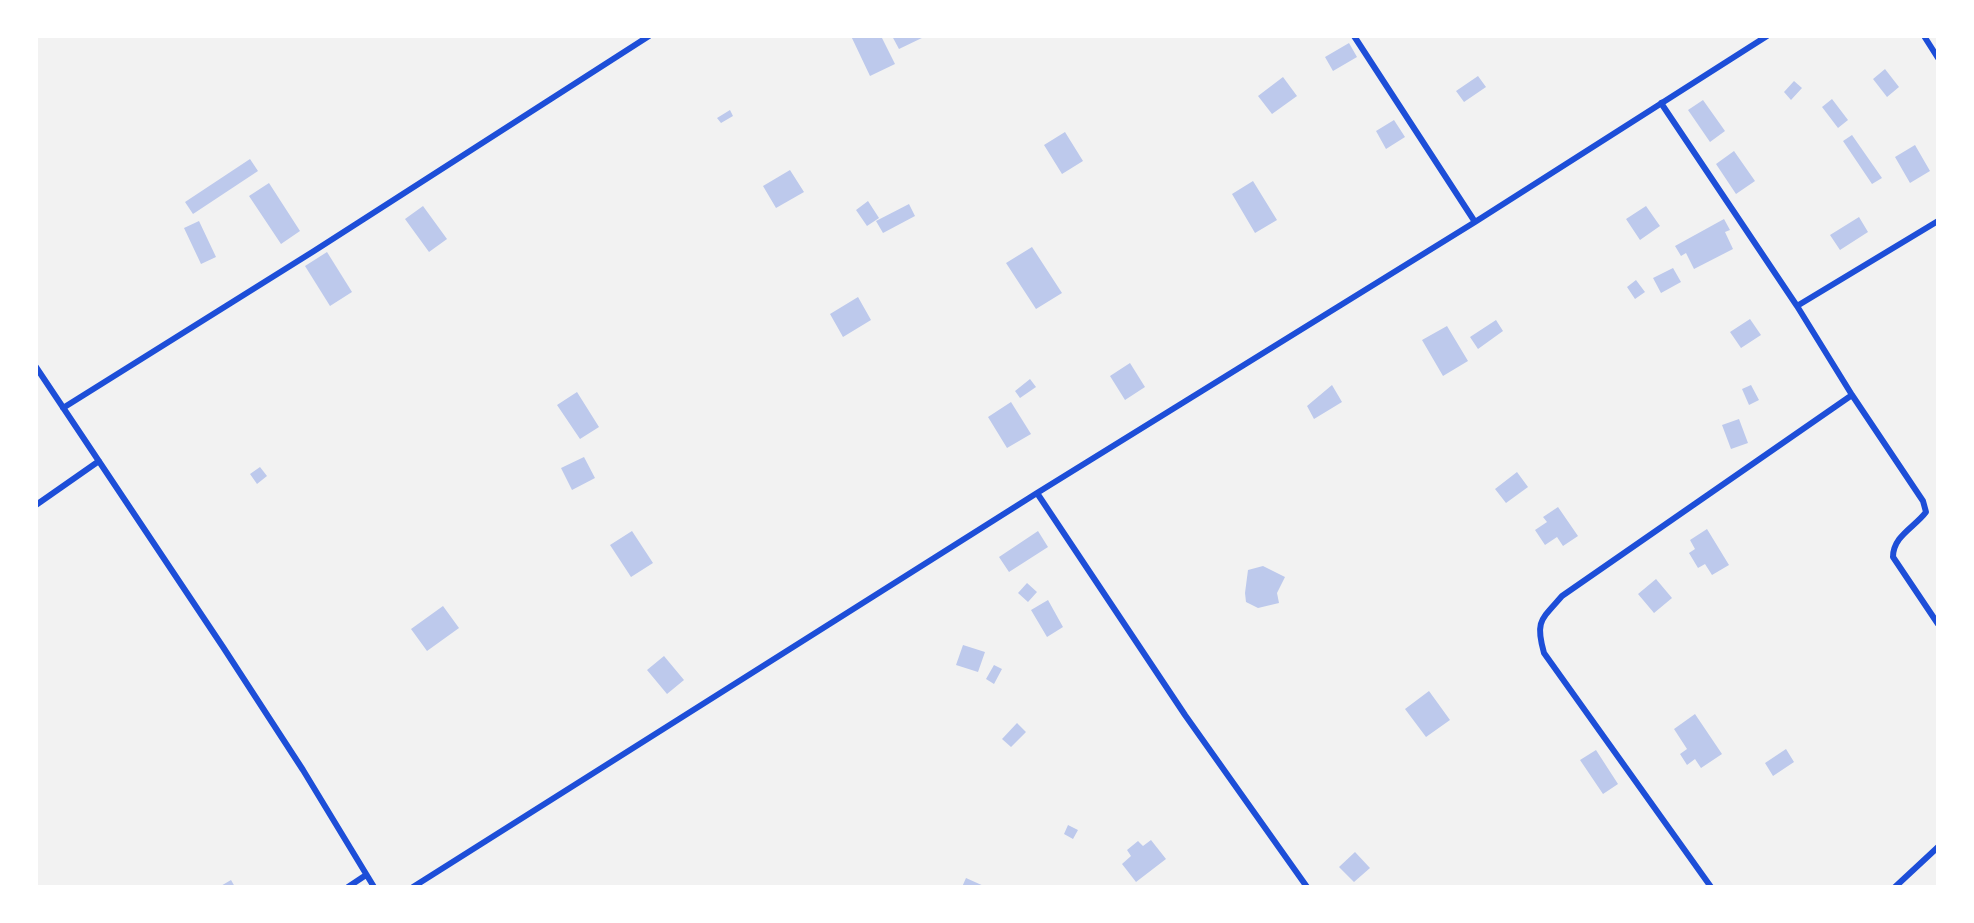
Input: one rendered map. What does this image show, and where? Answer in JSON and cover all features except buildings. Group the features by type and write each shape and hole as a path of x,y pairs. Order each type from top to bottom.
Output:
{"street":[{"path":"63,408 324,245 649,36"},
{"path":"1354,36 1475,222"},
{"path":"1924,36 1938,58"},
{"path":"413,887 1037,493 1475,222 1764,37"},
{"path":"1661,103 1797,306 1852,395 1923,501 1926,512 1901,536 1893,549 1893,557 1938,624"},
{"path":"1797,306 1938,221"},
{"path":"36,367 236,666 374,887"},
{"path":"1711,887 1544,653 1539,633 1540,623 1562,597 1852,395"},
{"path":"36,505 99,461"},
{"path":"1037,493 1185,715 1307,887"},
{"path":"1895,887 1938,847"},
{"path":"348,887 366,875"}]}
